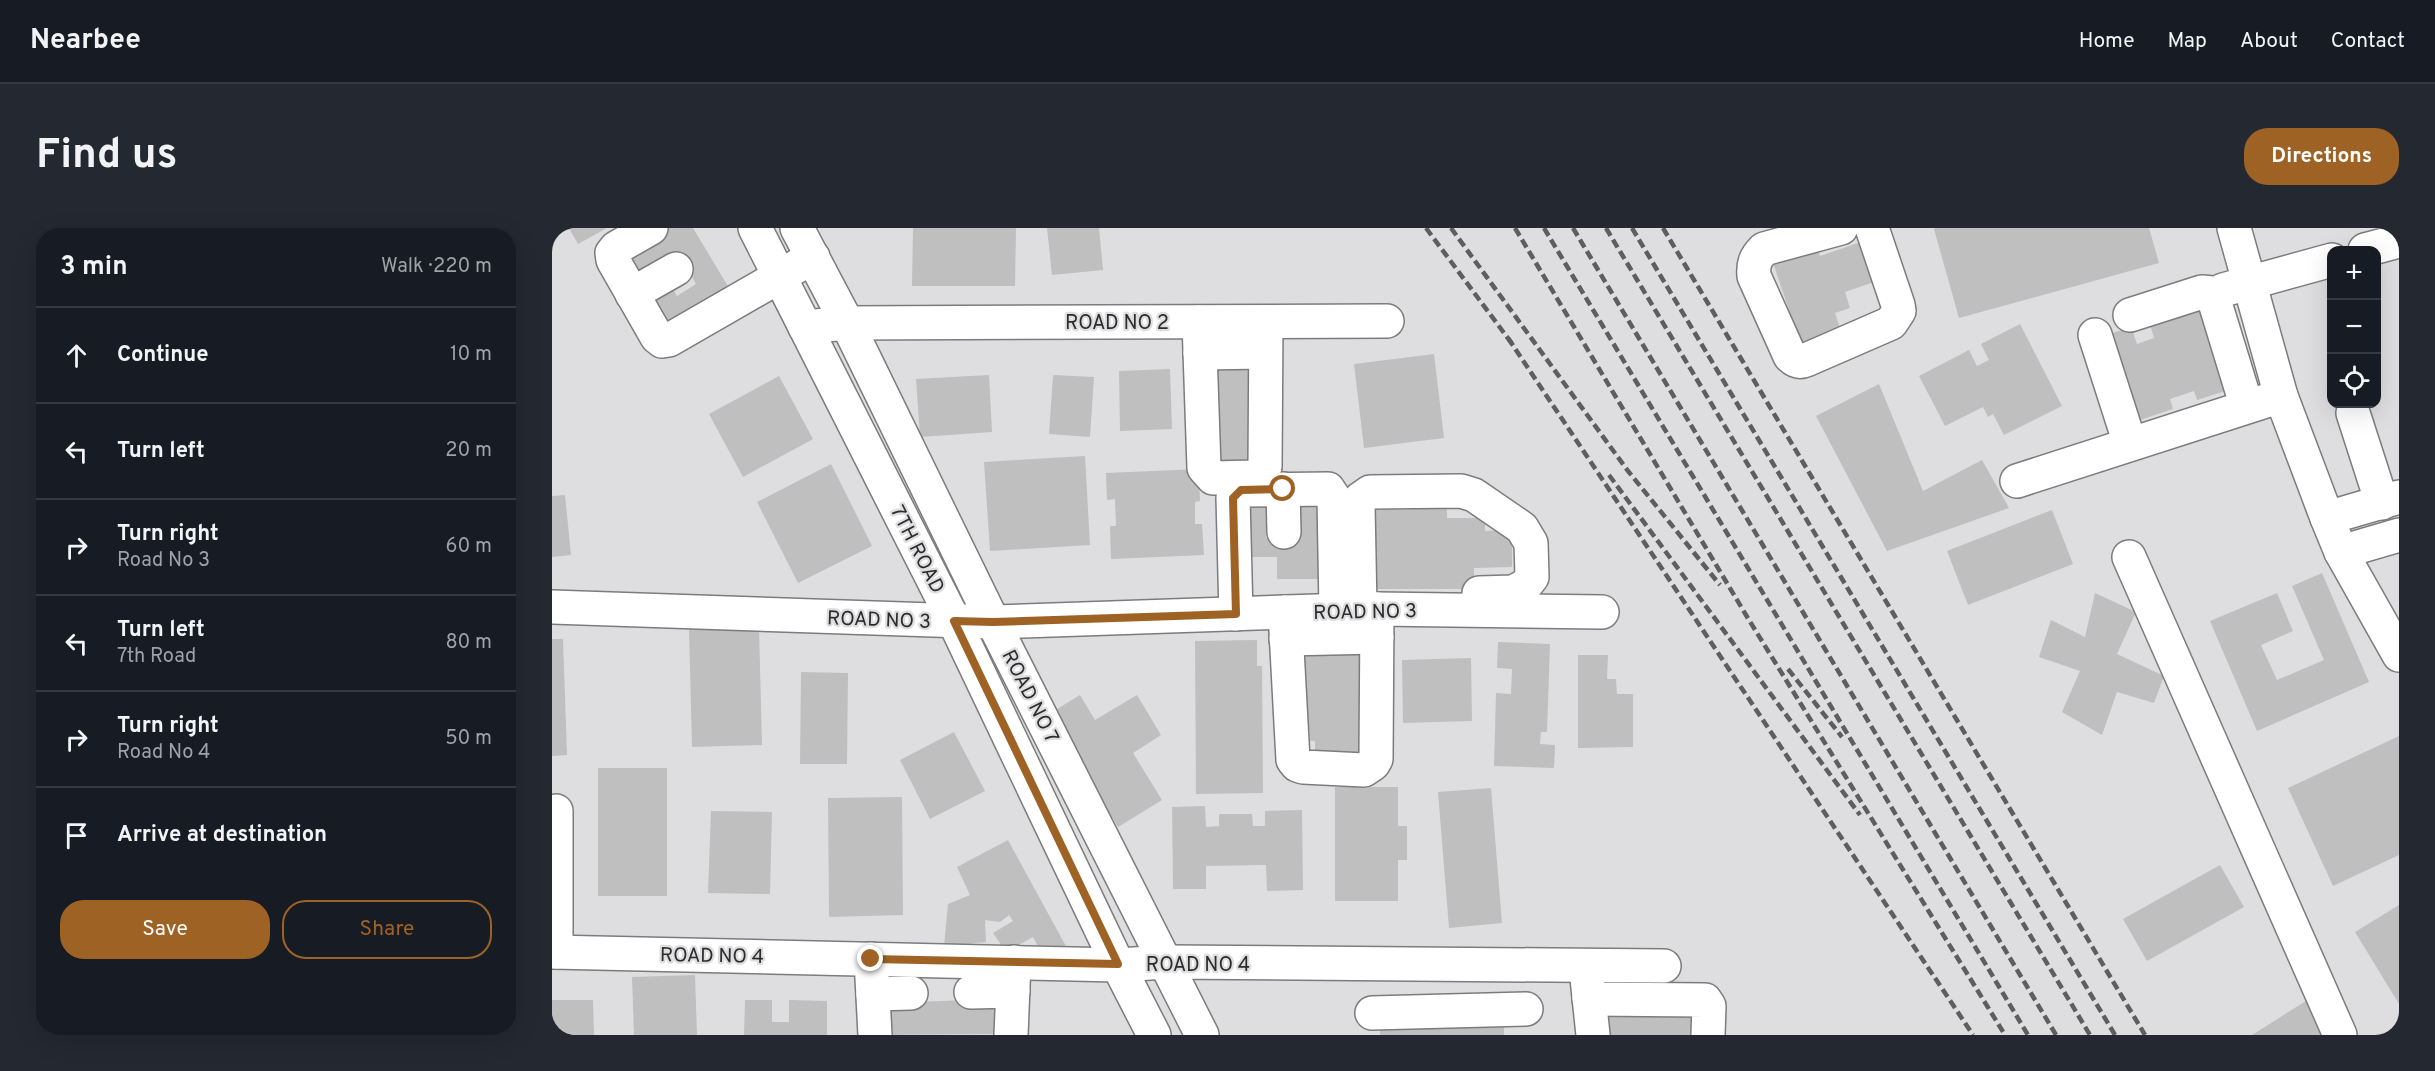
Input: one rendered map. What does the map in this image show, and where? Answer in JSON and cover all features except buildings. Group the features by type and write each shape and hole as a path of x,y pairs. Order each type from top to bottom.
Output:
{"street":[{"path":"651,228 616,248 612,253 613,260 632,294 657,337 662,341 669,340 813,257"},
{"name":"7TH ROAD","path":"755,228 954,621 1154,1035"},
{"name":"ROAD NO 7","path":"797,228 847,323 993,622 1202,1035"},
{"path":"1841,228 1764,249 1756,256 1753,264 1754,276 1790,356 1794,360 1801,362 1806,360 1891,323 1896,317 1898,304 1872,228"},
{"path":"2234,228 2279,388 2327,518 2341,552 2399,655"},
{"path":"2380,246 2399,241"},
{"path":"2130,315 2202,292 2212,293 2327,261"},
{"path":"632,294 676,269"},
{"path":"2212,293 2242,391"},
{"name":"ROAD NO 2","path":"805,327 847,323 1199,338 1266,337 1387,321"},
{"path":"2095,335 2128,436"},
{"path":"1199,338 1204,468 1213,478 1254,477 1260,474 1265,467 1266,337"},
{"path":"2213,409 2242,391 2279,388"},
{"path":"2016,481 2128,436 2279,388"},
{"path":"2327,518 2391,500 2353,413"},
{"path":"1283,489 1284,532"},
{"path":"1236,614 1233,498 1241,490 1283,489 1328,489 1332,493 1362,612"},
{"path":"1362,612 1285,626 1293,760 1297,765 1364,770 1376,759 1362,612 1359,499 1370,492 1461,491 1474,495 1522,528 1531,543 1532,577 1525,586 1501,602"},
{"path":"2341,552 2399,535"},
{"path":"2129,557 2340,1035"},
{"name":"ROAD NO 3","path":"552,607 993,622 1236,614 1285,626 1362,612 1501,602 1602,612"},
{"path":"554,937 556,811"},
{"name":"ROAD NO 4","path":"554,937 871,959 1013,977 1118,964 1167,962 1664,966"},
{"path":"871,959 874,1035"},
{"path":"1366,965 1373,1024 1529,1022 1516,966"},
{"path":"1586,967 1593,1035"},
{"path":"971,992 1013,977 1011,1035"},
{"path":"873,994 911,993"},
{"path":"1589,999 1705,1000 1709,1006 1708,1035"}],"railway":[{"path":"1426,228 1513,345"},
{"path":"1451,228 1628,471 1720,585"},
{"path":"1515,228 1749,620 2005,1035"},
{"path":"1544,228 2028,1035"},
{"path":"1573,228 2056,1035"},
{"path":"1606,228 2090,1035"},
{"path":"1632,228 2115,1035"},
{"path":"1663,228 2145,1035"},
{"path":"1508,338 1973,1035"},
{"path":"1609,475 1860,815"},
{"path":"1788,669 1842,737"}],"route":[{"path":"871,959 1118,964 954,621 993,622 1236,614 1233,498 1235,493 1241,490 1283,489"}]}
